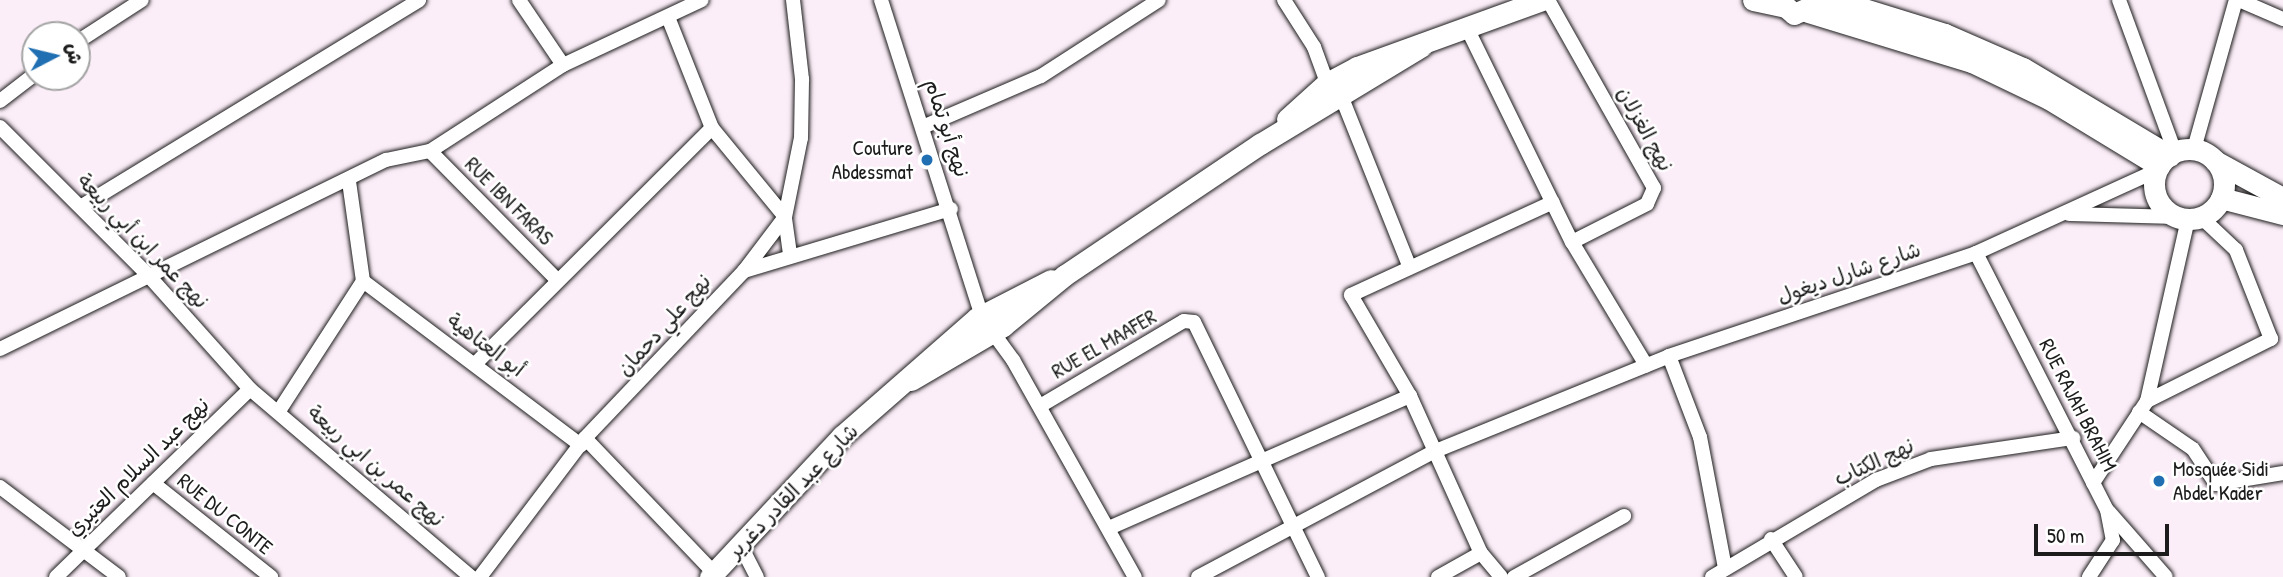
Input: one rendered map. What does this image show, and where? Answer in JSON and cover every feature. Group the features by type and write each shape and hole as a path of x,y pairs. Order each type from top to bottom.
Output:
{"main road":[{"name":"شارع عبد القادر دغرير","path":"712,575 842,436 992,320 1065,275 1341,87 1512,4 1542,0"},
{"path":"1753,0 1815,6 1992,71 2171,159 2215,161 2283,198"},
{"path":"1835,0 1945,34 2023,68 2171,159"},
{"path":"2171,159 2157,199 2189,218 2221,198 2283,214"},
{"path":"2215,161 2222,175 2221,198"}],"street":[{"path":"91,33 142,0"},
{"path":"82,206 419,0"},
{"path":"519,0 563,65"},
{"path":"0,349 148,275 349,181 386,160 430,151 563,65 702,0"},
{"path":"790,254 785,217 801,138 793,0"},
{"name":"نهج أبو تمام","path":"881,0 971,271 992,320 1135,577"},
{"path":"925,126 1041,76 1159,0"},
{"path":"1284,0 1341,87 1409,263"},
{"name":"نهج الغزلان","path":"1548,0 1654,188 1647,204 1572,242"},
{"path":"2119,0 2171,159"},
{"path":"2171,159 2238,0 2283,19"},
{"path":"668,17 712,128 785,217"},
{"path":"1466,26 1572,242 1646,365"},
{"path":"0,101 21,85"},
{"name":"نهج عمر ابن أبي ربيعة","path":"0,127 82,206 148,275 250,389"},
{"path":"476,363 712,128"},
{"name":"RUE IBN FARAS","path":"430,151 558,281"},
{"name":"شارع شارل ديغول","path":"1198,577 1433,452 1668,356 1976,253 2064,214 2171,159"},
{"path":"279,411 363,281 349,181"},
{"path":"1501,577 1481,553 1433,452 1410,396 1351,295 1409,263 1553,202"},
{"name":"نهج علي دحمان","path":"469,576 583,442 744,271 790,254 951,209"},
{"name":"شارع شارل ديغول","path":"2064,214 2189,218"},
{"path":"744,271 785,217"},
{"path":"2093,483 2143,407 2189,218 2236,250 2277,342 2143,407"},
{"name":"RUE RAJAH BRAHIM","path":"1976,253 2073,438 2107,510 2113,540 2089,577"},
{"name":"أبو العتاهية","path":"363,281 583,442 712,575"},
{"name":"RUE EL MAAFER","path":"1040,406 1189,321 1198,326 1262,459"},
{"path":"1668,356 1700,437 1725,568"},
{"name":"نهج عمر بن ابي ربيعة","path":"250,389 279,411 469,576"},
{"name":"نهج عبد السلام العتيري","path":"56,577 84,546 250,389"},
{"path":"1109,528 1410,396"},
{"path":"2143,407 2193,449 2217,484 2283,473"},
{"name":"نهج الكتاب","path":"1712,577 1771,539 1876,480 1931,459 2073,438"},
{"path":"1262,459 1290,526 1318,577"},
{"name":"RUE DU CONTE","path":"153,483 271,577"},
{"path":"0,487 84,546 119,577"},
{"path":"2107,510 2166,577"},
{"path":"1514,577 1624,516"},
{"path":"1771,539 1796,577"},
{"path":"741,546 757,577"},
{"path":"1438,577 1481,553"}],"place":[{"name":"Couture Abdessmat","path":"927,160"},
{"name":"Mosquée Sidi Abdel Kader","path":"2159,481"}]}
